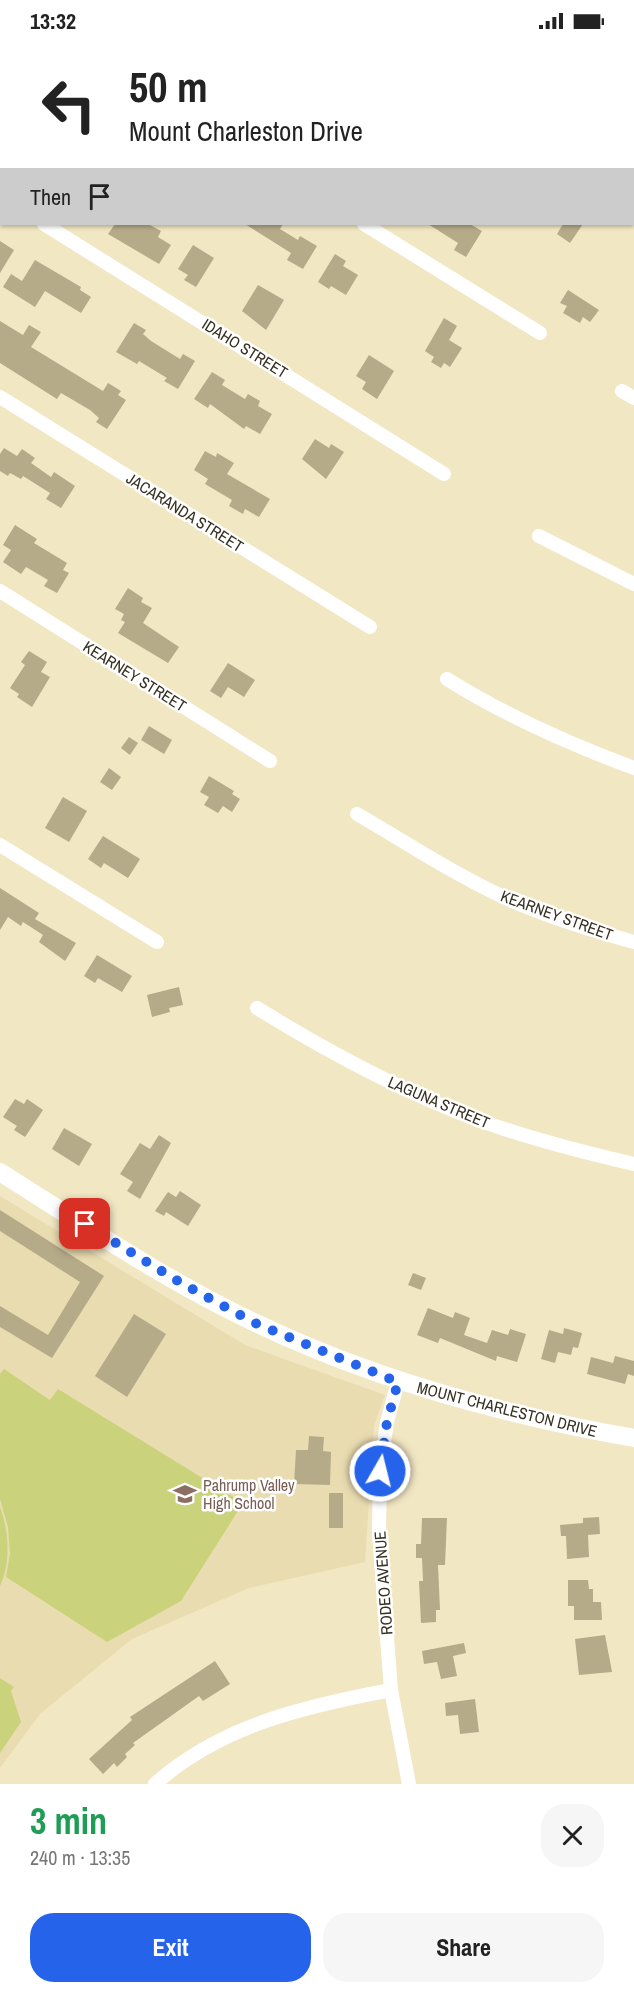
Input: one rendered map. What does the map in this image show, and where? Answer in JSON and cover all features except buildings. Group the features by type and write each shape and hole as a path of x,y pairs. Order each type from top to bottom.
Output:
{"street":[{"name":"IDAHO STREET","path":"46,225 444,474"},
{"path":"366,225 540,333"},
{"name":"JACARANDA STREET","path":"0,398 370,627"},
{"path":"539,536 634,584"},
{"name":"KEARNEY STREET","path":"0,591 270,761"},
{"path":"447,679 483,702 577,747 634,768"},
{"name":"KEARNEY STREET","path":"357,814 516,903 578,926 634,942"},
{"path":"0,845 157,942"},
{"name":"LAGUNA STREET","path":"257,1008 316,1045 425,1099 481,1121 557,1146 634,1164"},
{"name":"MOUNT CHARLESTON DRIVE","path":"0,1173 181,1283 257,1324 398,1382 555,1423 634,1438"},
{"name":"RODEO AVENUE","path":"398,1382 387,1422 380,1471 379,1532 391,1689 409,1784"},
{"path":"155,1784 196,1754 232,1734 273,1716 311,1705 391,1689"}],"shaded area":[{"name":"Pahrump Valley High School","path":"0,1196 245,1345 385,1395 374,1426 365,1562 249,1588 132,1639 40,1714 0,1768"}],"green space":[{"path":"4,1369 50,1400 58,1389 243,1503 181,1601 107,1642 6,1577 10,1554 8,1527 0,1499 0,1374"},
{"path":"0,1507 8,1547 4,1577 0,1586"},
{"path":"0,1678 14,1687 11,1691 21,1722 0,1753"}],"place":[{"name":"Pahrump Valley High School","path":"185,1494"}],"route":[{"path":"85,1224 181,1283 257,1324 398,1382 387,1422 380,1471"}]}
